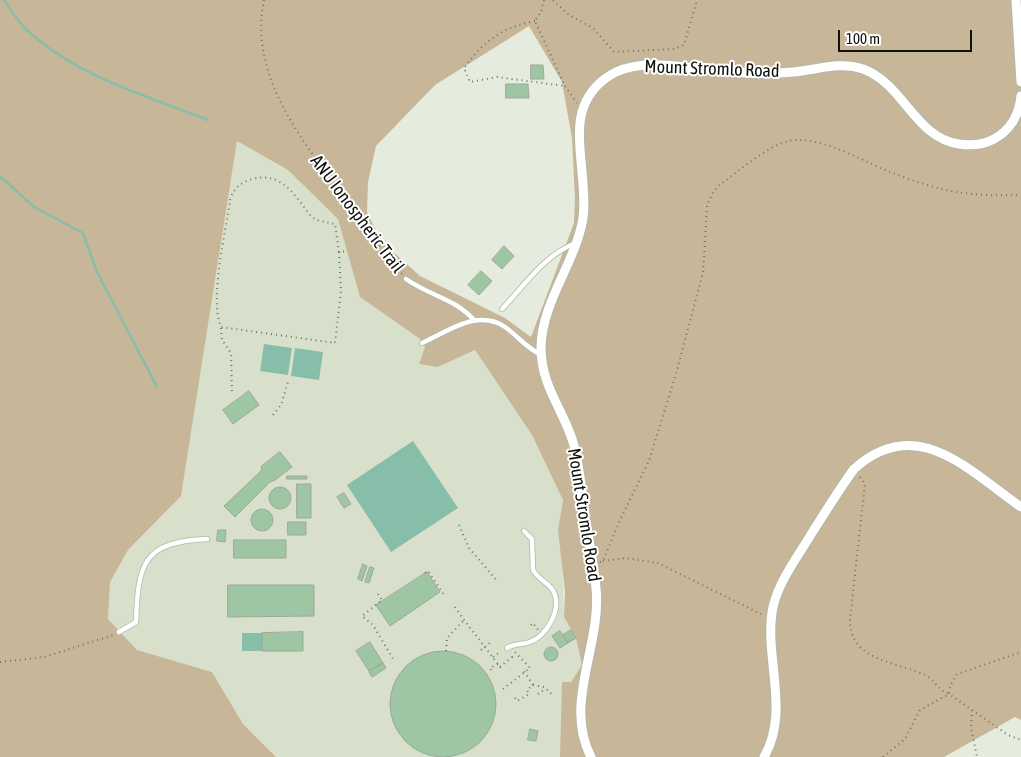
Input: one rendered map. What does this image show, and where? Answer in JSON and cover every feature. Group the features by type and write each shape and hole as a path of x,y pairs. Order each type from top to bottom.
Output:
{"street":[{"path":"1016,0 1021,82"},
{"name":"Mount Stromlo Road","path":"590,757 584,743 580,710 596,627 596,590 593,563 578,461 572,438 545,380 542,354 544,326 577,242 585,205 580,126 582,111 590,95 602,81 612,74 632,67 655,65 761,73 794,72 843,66 860,68 880,79 935,136 952,143 970,146 988,142 1006,132 1017,116 1021,96"},
{"path":"764,757 773,732 776,708 772,618 774,606 787,573 854,469 867,457 881,450 905,444 924,446 950,457 1021,507"}],"lane":[{"path":"502,309 561,248 577,242"},
{"name":"ANU Ionospheric Trail","path":"406,279 423,290 462,306 474,320"},
{"path":"422,343 474,320 490,320 499,323 527,348 542,354"},
{"path":"507,648 516,643 528,643 536,639 551,621 556,607 552,589 533,570 532,539 524,531"},
{"path":"120,632 136,622 137,591 140,577 146,563 158,549 177,541 207,539"}],"path":[{"name":"ANU Ionospheric Trail","path":"264,0 262,28 264,55 280,104 322,167 379,246 406,279"},
{"path":"544,0 541,12 534,21 513,25 485,44 464,68 470,82 497,77 565,86"},
{"path":"554,0 569,15 593,28 614,52 674,49 684,45 696,0"},
{"path":"534,21 565,86 582,111"},
{"path":"603,561 620,520 649,461 675,377 703,273 707,206 712,192 718,186 763,154 780,144 794,140 814,143 845,152 885,170 933,187 970,194 1021,195"},
{"path":"221,327 335,343 341,291 335,224 316,220 283,183 273,178 262,176 240,184 232,193 230,200 217,292 217,313 222,340 231,353 232,392"},
{"path":"339,252 348,251"},
{"path":"273,415 281,405 288,382"},
{"path":"854,469 865,484 850,619 851,635 859,648 866,653 927,676 941,691 949,694 1008,735 1021,740"},
{"path":"459,525 470,548 497,581"},
{"path":"593,563 626,558 658,563 772,618"},
{"path":"424,573 428,571 433,576 445,596"},
{"path":"378,594 382,600 368,609 362,616 373,625 393,658"},
{"path":"455,607 500,667 512,657 507,648"},
{"path":"446,651 447,638 464,620"},
{"path":"531,625 533,623 537,629"},
{"path":"0,662 44,657 97,642 120,632"},
{"path":"481,650 490,642"},
{"path":"493,657 500,652"},
{"path":"949,694 950,686 957,674 1021,652"},
{"path":"503,689 517,674 530,668 520,656"},
{"path":"490,670 490,668 498,664"},
{"path":"524,672 533,685 535,684 554,696"},
{"path":"515,698 518,701 529,694 527,690 533,685"},
{"path":"538,694 545,690"},
{"path":"882,757 905,739 920,710 949,694"},
{"path":"972,710 971,728 977,757"}],"shaded area":[{"path":"0,0 1021,0 1021,720 1015,717 944,757 560,757 562,682 571,682 582,665 576,638 564,617 565,592 558,530 563,500 532,435 475,350 438,367 419,364 425,347 420,339 360,297 338,219 288,170 237,141 181,496 128,550 110,582 108,619 137,650 212,672 243,724 276,757 0,757","holes":["529,26 562,82 572,138 575,198 574,223 531,337 505,318 420,276 381,241 367,212 368,182 376,146 435,85"]},
{"path":"237,141 288,170 338,219 360,297 420,339 438,367 475,350 532,435 563,500 560,520 564,617 576,638 582,665 571,682 562,683 560,757 276,757 243,724 212,672 137,650 108,619 110,582 128,550 181,496"},
{"path":"264,344 292,348 288,375 260,371"},
{"path":"295,348 323,352 319,380 291,376"},
{"path":"413,441 458,508 391,552 347,485"},
{"path":"242,633 262,633 262,651 242,651"}],"building":[{"path":"531,65 543,65 544,79 531,79"},
{"path":"506,84 528,84 529,98 506,98"},
{"path":"504,246 514,256 502,269 492,260"},
{"path":"481,271 492,281 479,295 468,285"},
{"path":"249,391 259,405 233,424 223,410"},
{"path":"280,452 292,467 270,482 235,517 224,506 260,472 261,467"},
{"path":"287,476 307,476 307,479 287,479"},
{"path":"297,484 311,484 311,518 297,518"},
{"path":"280,487 288,490 291,498 288,506 280,509 272,506 269,498 272,490"},
{"path":"344,493 351,504 344,508 337,497"},
{"path":"262,509 270,512 273,520 270,528 262,531 254,528 251,520 254,512"},
{"path":"288,522 306,522 306,535 288,535"},
{"path":"218,530 226,530 225,542 217,541"},
{"path":"234,540 286,540 286,558 234,558"},
{"path":"363,564 367,566 362,581 358,579"},
{"path":"370,567 374,568 369,583 365,582"},
{"path":"427,572 440,592 390,626 376,605"},
{"path":"228,585 314,585 314,616 228,617"},
{"path":"571,630 576,638 568,643 563,635"},
{"path":"560,631 568,643 560,648 552,636"},
{"path":"303,632 303,651 262,651 262,633"},
{"path":"370,642 383,663 369,671 356,651"},
{"path":"551,647 556,649 558,654 556,659 551,661 546,659 544,654 546,649"},
{"path":"443,651 463,655 481,666 492,684 496,704 492,724 481,742 463,753 443,757 423,753 405,742 394,724 390,704 394,684 405,666 423,655"},
{"path":"383,663 386,668 372,677 369,672"},
{"path":"530,729 538,731 536,741 528,740"}],"waterway":[{"path":"4,0 27,30 67,60 113,83 208,120"},
{"path":"0,176 34,207 83,233 97,272 157,387"}]}
